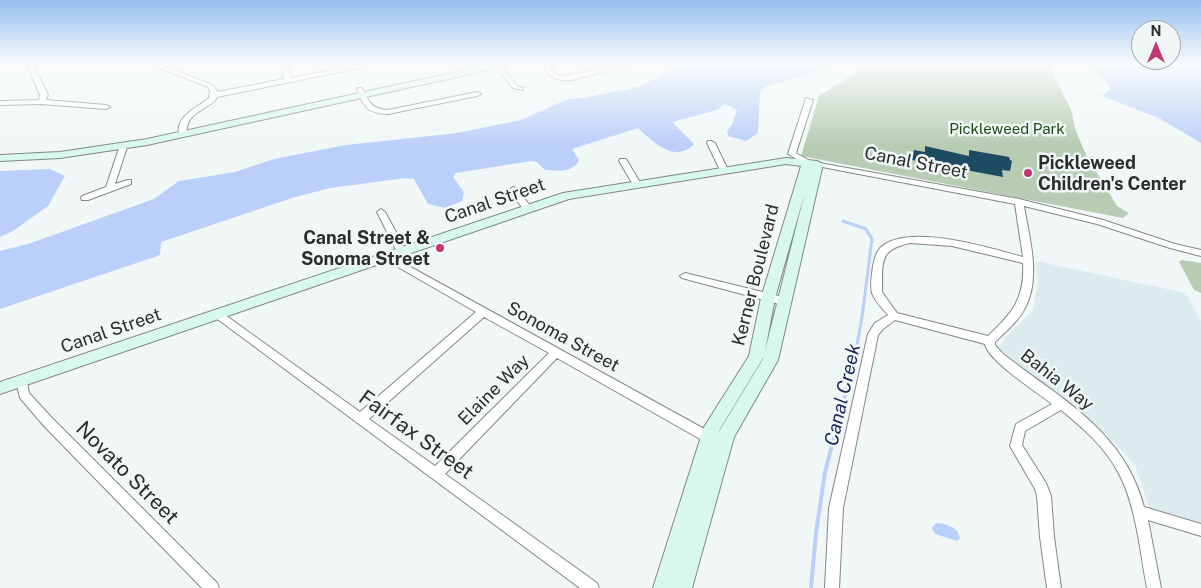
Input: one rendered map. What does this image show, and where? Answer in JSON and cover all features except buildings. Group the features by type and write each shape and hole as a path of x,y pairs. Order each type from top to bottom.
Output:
{"street":[{"path":"42,91 44,95 42,102"},
{"path":"182,131 184,120 206,105 215,95 232,91"},
{"path":"0,158 60,155 123,146 182,131 361,92 370,109 377,112 388,112 477,94"},
{"path":"0,93 4,103 42,102 106,107"},
{"path":"809,100 792,154 812,163"},
{"path":"0,153 63,149 182,131"},
{"path":"711,143 724,170"},
{"path":"109,190 123,146"},
{"path":"623,161 637,184"},
{"name":"Canal Street","path":"0,388 572,194 786,161 812,163 1019,202 1100,222 1155,239"},
{"name":"Kerner Boulevard","path":"663,588 712,427 756,357 768,298 812,163"},
{"name":"Kerner Boulevard","path":"682,588 726,435 770,360 812,163"},
{"path":"85,198 128,182"},
{"path":"513,190 528,209"},
{"path":"1019,202 1027,261 1029,281 1022,304 1016,315 990,341 894,316 877,292 882,253 890,244 903,240 926,239 1027,261"},
{"path":"381,212 402,252"},
{"path":"1155,239 1201,246"},
{"path":"1155,239 1201,253"},
{"name":"Sonoma Street","path":"387,257 723,446"},
{"path":"685,276 783,301"},
{"path":"360,419 483,312"},
{"name":"Fairfax Street","path":"216,315 592,588"},
{"path":"832,588 836,508 873,334 879,326 894,316"},
{"name":"Bahia Way","path":"990,341 990,346 998,356 1095,434 1116,458 1133,490 1154,588"},
{"name":"Elaine Way","path":"436,474 556,353"},
{"name":"Novato Street","path":"22,381 24,395 48,422 212,588"},
{"path":"1054,588 1044,496 1041,487 1016,446 1020,428 1060,405"},
{"path":"1138,511 1201,530"}],"shaded area":[{"path":"1036,261 1186,293 1201,321 1201,525 1149,507 1135,465 1100,428 999,349 1003,340 1033,310 1038,282"}],"green space":[{"name":"Pickleweed Park","path":"826,91 1062,91 1071,110 1076,131 1086,155 1117,206 1129,213 1123,218 801,156 819,96"},
{"path":"1182,260 1201,263 1201,293 1194,290 1179,262"}],"water":[{"path":"615,91 761,91 758,133 746,141 728,136 727,131 732,125 737,110 725,104 717,110 672,122 694,144 687,150 679,152 664,149 638,128 572,149 579,160 570,169 560,171 545,170 537,162 531,161 456,173 453,177 464,192 462,201 445,208 428,204 414,179 405,178 330,188 295,197 161,242 160,255 0,309 0,251 31,243 154,199 179,181 235,172 274,159 346,145 457,133 521,120 568,99 584,98"},
{"path":"1107,91 1201,91 1201,143 1159,118 1102,96"},
{"path":"50,169 65,176 48,206 13,231 0,237 0,171"},
{"path":"936,523 954,528 960,538 957,541 935,534 932,528"}],"waterway":[{"name":"Canal Creek","path":"843,221 866,229 872,239 862,317 853,367"},
{"name":"Canal Creek","path":"811,588 816,533 825,472 853,365"}],"place":[{"name":"Pickleweed Children's Center","path":"1028,173"},
{"name":"Canal Street & Sonoma Street","path":"440,248"}]}
